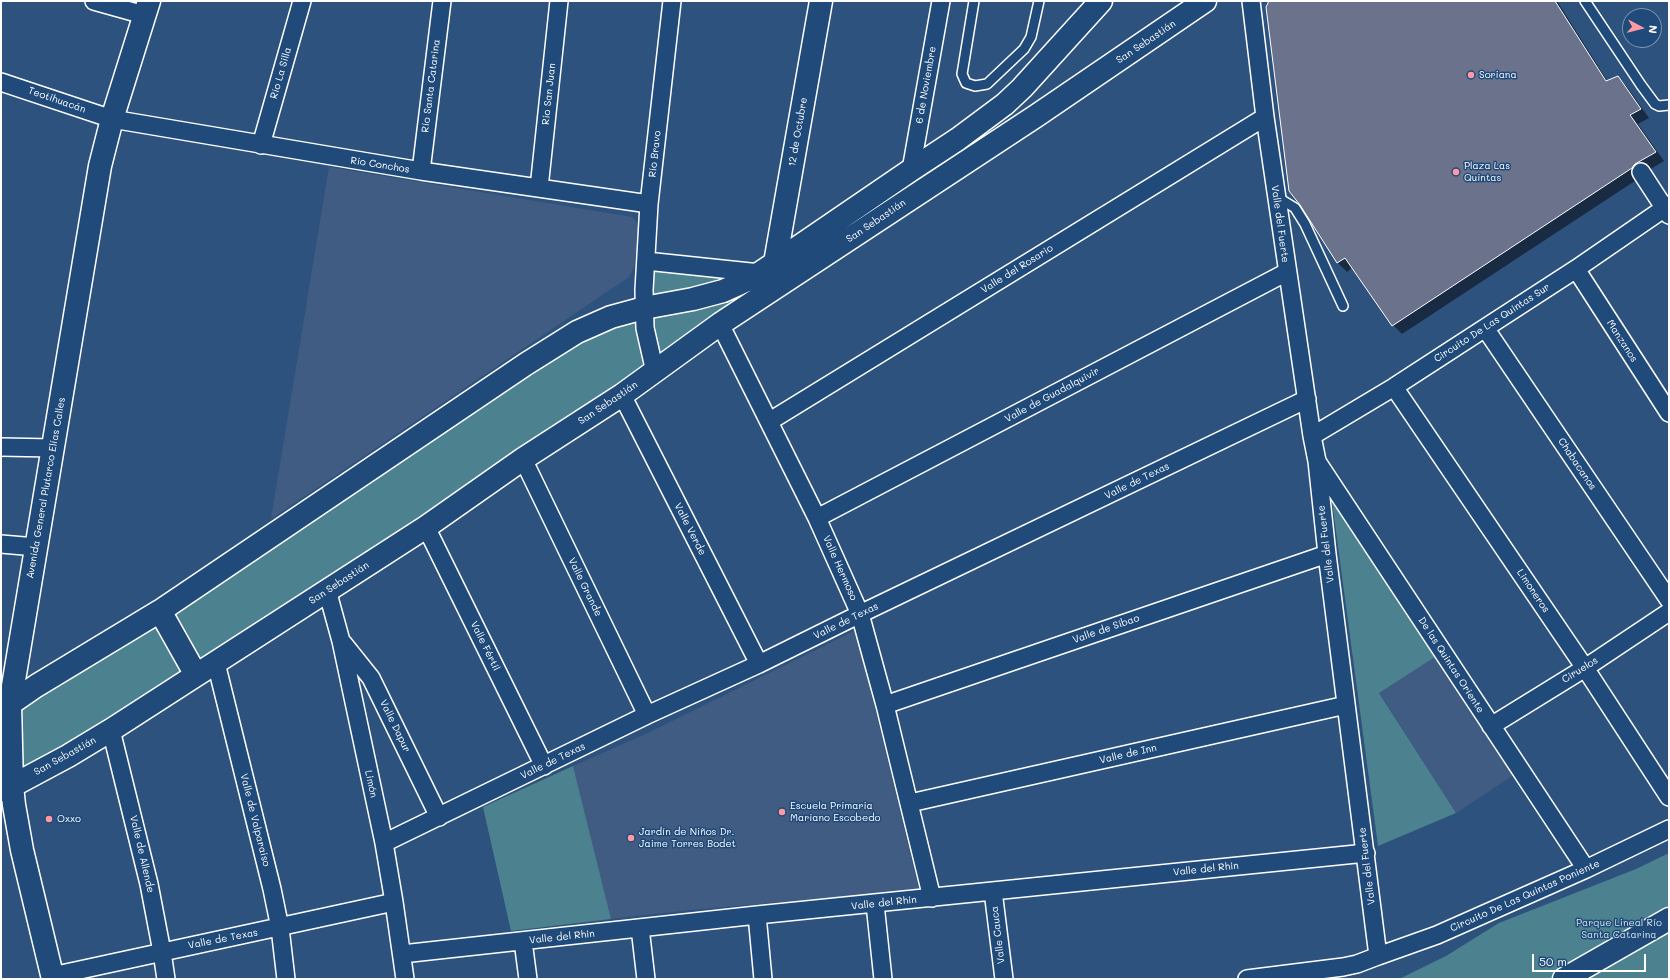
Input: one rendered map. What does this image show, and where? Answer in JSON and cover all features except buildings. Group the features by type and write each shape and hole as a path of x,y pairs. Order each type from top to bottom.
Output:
{"main road":[{"name":"12 de Octubre","path":"767,268 821,1"},
{"path":"6,710 42,682 160,611 556,344 595,323 611,317 644,308 693,299 723,291 767,268 958,139 1005,104 1022,88 1101,1"},
{"name":"San Sebastián","path":"7,798 68,756 216,663 426,527 523,459 622,395 720,324 1036,116 1206,1"},
{"name":"Avenida General Plutarco Elías Calles","path":"53,978 22,850 7,798 6,710 36,547 100,166 112,119 147,8"},
{"path":"160,611 196,675"},
{"path":"1564,979 1669,919"}],"street":[{"path":"94,1 147,8"},
{"name":"Río La Silla","path":"261,145 302,1"},
{"name":"Río Santa Catarina","path":"421,171 442,1"},
{"name":"Río San Juan","path":"539,188 558,1"},
{"name":"Río Bravo","path":"655,372 645,328 644,308 646,261 649,204 672,1"},
{"name":"6 de Noviembre","path":"911,170 941,1"},
{"name":"Valle del Fuerte","path":"1251,1 1276,197 1317,461 1327,554 1378,956"},
{"name":"Teotihuacán","path":"1,82 112,119"},
{"name":"Valle del Rosario","path":"770,421 1265,117"},
{"name":"Río Conchos","path":"112,119 421,171 649,204"},
{"path":"1641,172 1668,209"},
{"name":"Circuito De Las Quintas Sur","path":"1312,436 1394,387 1668,209"},
{"path":"646,261 767,268"},
{"name":"Manzanos","path":"1576,269 1669,413"},
{"name":"Valle de Guadalquivir","path":"818,518 1287,272"},
{"name":"Valle Hermoso","path":"720,324 818,518 860,614 910,803 932,898"},
{"name":"Chabacanos","path":"1485,328 1669,600"},
{"name":"Limoneros","path":"1394,387 1585,668 1669,797"},
{"name":"Valle Verde","path":"622,395 759,664"},
{"name":"Valle de Texas","path":"384,843 647,715 759,664 1307,399"},
{"path":"1,447 53,448"},
{"name":"Valle Grande","path":"523,459 647,715"},
{"name":"De las Quintas Oriente","path":"1317,461 1586,869"},
{"name":"Valle Fértil","path":"426,527 544,766"},
{"path":"1,544 36,547"},
{"name":"Valle de Sibao","path":"885,705 1327,554"},
{"name":"Limón","path":"327,590 341,641 384,843 405,979"},
{"name":"Ciruelos","path":"1491,726 1585,668 1669,612"},
{"name":"Valle Dapur","path":"341,641 370,678 439,817"},
{"name":"Valle de Valparaíso","path":"216,663 272,889 280,928 286,979"},
{"name":"Valle de Inn","path":"910,803 1346,705"},
{"name":"Valle de Allende","path":"111,730 149,884 166,979"},
{"name":"Circuito De Las Quintas Poniente","path":"1378,956 1437,935 1586,869 1669,829"},
{"name":"Valle del Rhin","path":"402,954 757,915 1366,853"},
{"name":"Valle Cauca","path":"993,891 1004,979"},
{"name":"Valle de Texas","path":"53,978 162,952 280,928 394,902"},
{"path":"875,904 883,979"},
{"path":"757,915 763,979"},
{"path":"640,928 646,979"},
{"path":"523,941 528,979"},
{"path":"1247,979 1343,967 1357,964 1378,956"}],"lane":[{"path":"974,1 962,74 966,83 975,86 987,84 1024,49 1031,37 1039,1"},
{"path":"1585,1 1655,104 1659,106 1669,105"},
{"path":"1276,197 1295,208 1305,224 1344,306"}],"shaded area":[{"path":"329,167 632,217 640,226 634,267 629,277 271,519"},
{"name":"Escuela Primaria Mariano Escobedo","path":"856,630 919,890 689,910 611,919 573,766 646,734"},
{"path":"1438,655 1515,774 1456,813 1379,692"}],"green space":[{"path":"646,261 760,273 769,291 12,786 10,704 556,344 644,308"},
{"path":"1330,486 1438,655 1379,693 1456,813 1378,846"},
{"path":"573,766 611,919 511,931 483,807"},
{"name":"Parque Lineal Río Santa Catarina","path":"1669,853 1669,979 1399,979 1446,956 1499,923 1636,869"}],"place":[{"name":"Soriana","path":"1471,75"},
{"name":"Plaza Las Quintas","path":"1456,172"},
{"name":"Escuela Primaria Mariano Escobedo","path":"782,812"},
{"name":"Oxxo","path":"49,819"},
{"name":"Jardín de Niños Dr. Jaime Torres Bodet","path":"631,838"}]}
